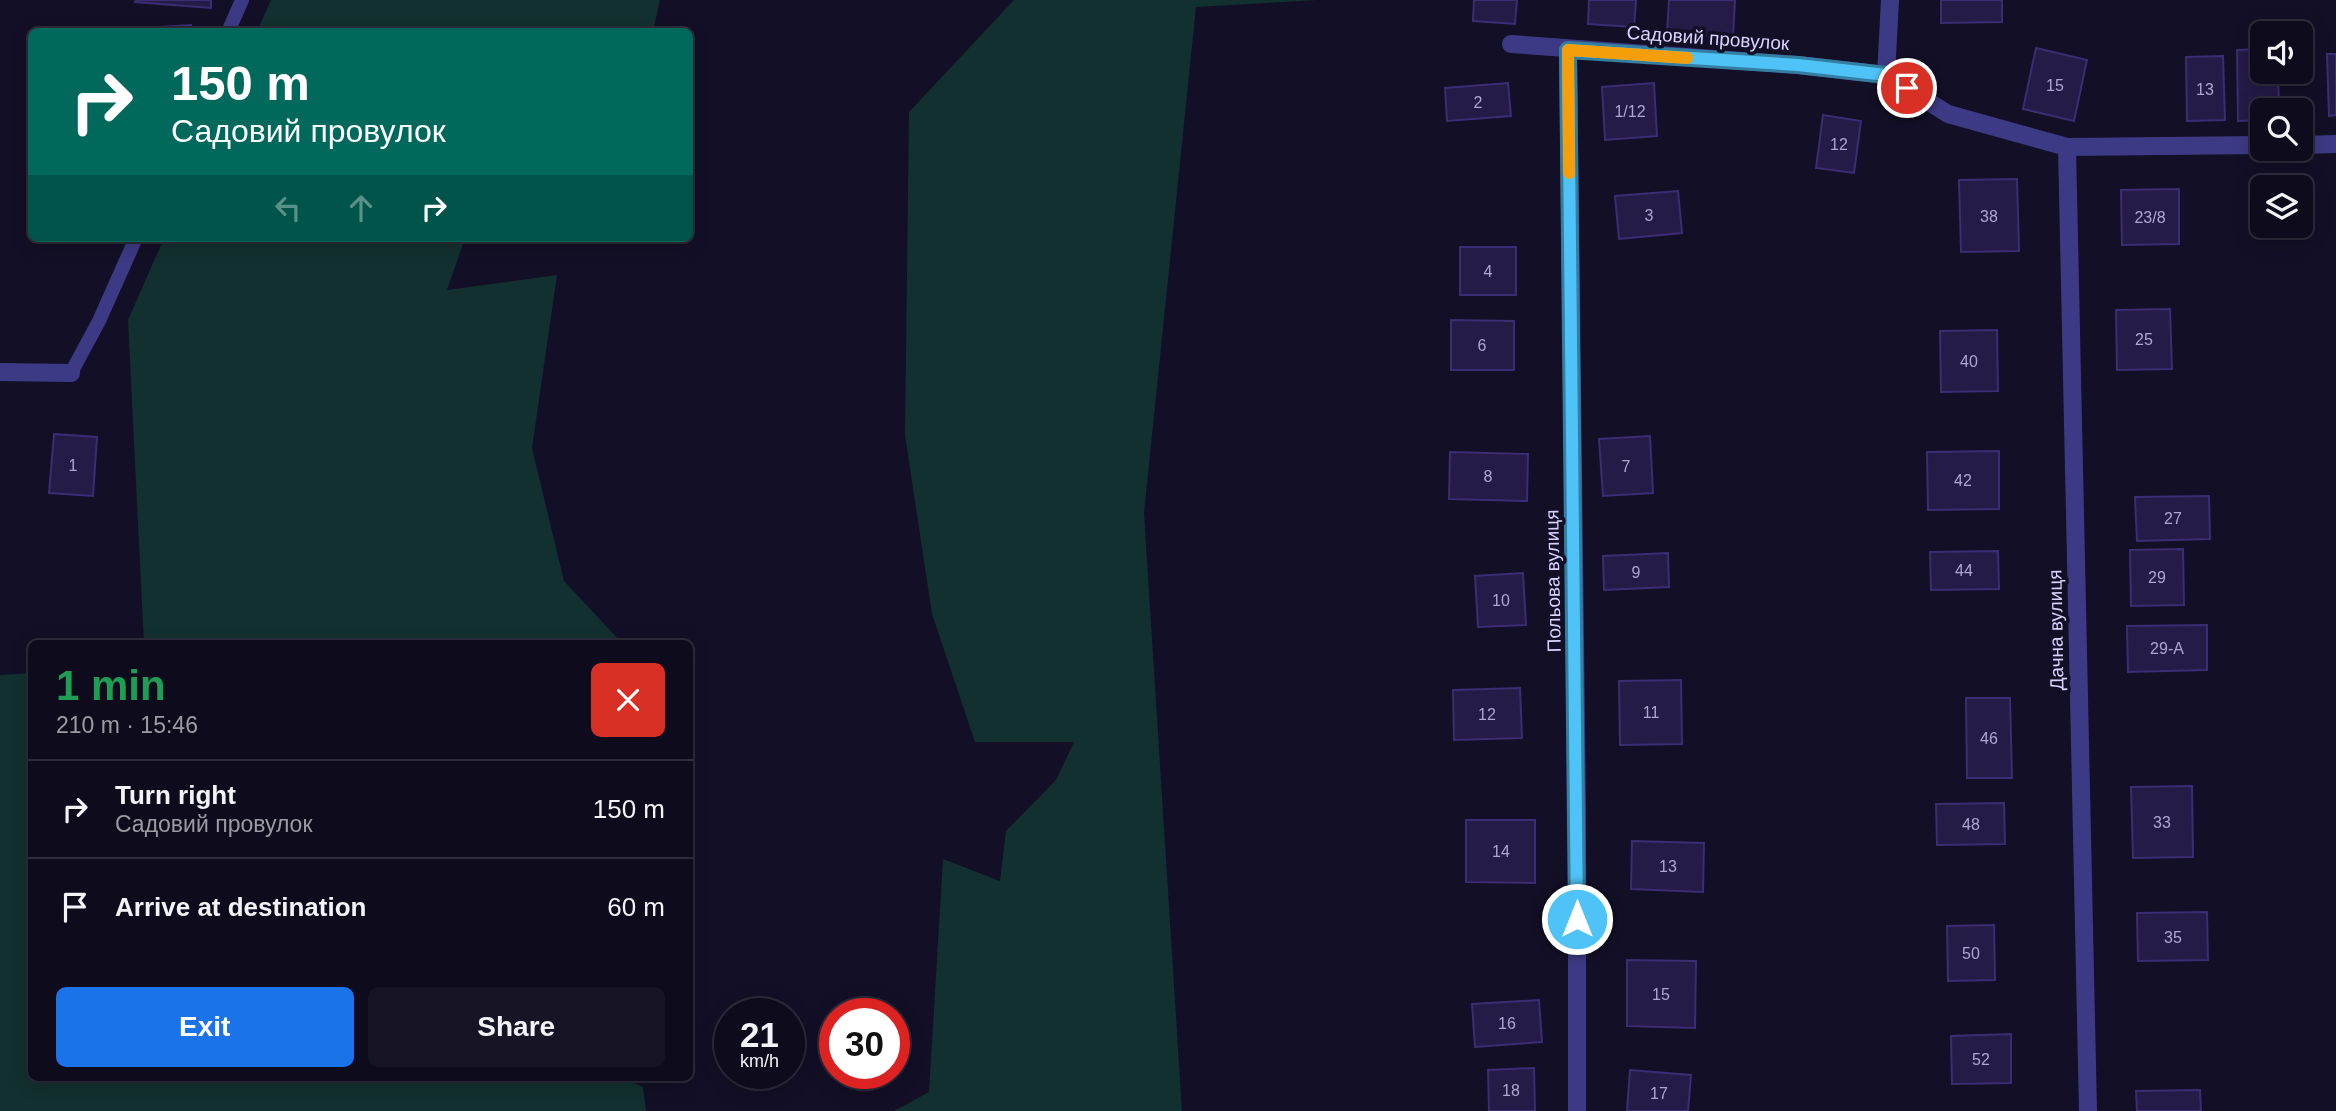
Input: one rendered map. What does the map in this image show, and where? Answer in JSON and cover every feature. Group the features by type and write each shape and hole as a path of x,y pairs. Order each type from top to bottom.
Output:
{"street":[{"path":"1886,75 1890,0"},
{"name":"Садовий провулок","path":"1511,44 1798,65 1886,75 1948,114 2067,148 2250,145"},
{"name":"Польова вулиця","path":"1568,50 1577,808 1577,1111"},
{"path":"2313,145 2336,144"},
{"name":"Дачна вулиця","path":"2067,148 2088,1111"},
{"path":"0,372 71,373"}],"lane":[{"path":"230,28 242,0"},
{"path":"71,373 99,321 134,242"}],"green space":[{"path":"271,0 660,0 654,28 258,28"},
{"path":"1014,0 1318,0 1196,7 1144,513 1182,1111 894,1111 929,1092 943,859 1000,881 1006,831 1056,780 1074,742 975,742 932,614 905,435 909,112"},
{"path":"162,242 464,242 447,290 557,275 532,448 564,581 619,640 144,640 128,320"},
{"path":"28,673 28,1081 630,1081 643,1087 646,1111 0,1111 0,675"}],"building":[{"path":"211,0 211,8 135,2"},
{"path":"1474,0 1517,0 1515,24 1473,21"},
{"path":"1589,0 1636,0 1634,27 1588,24"},
{"path":"1669,0 1735,0 1733,37 1667,34"},
{"path":"1941,0 2002,0 2002,22 1941,23"},
{"path":"191,25 191,28 142,28"},
{"path":"2036,48 2087,60 2074,121 2023,109"},
{"path":"2237,50 2250,50 2250,84 2278,84 2279,98 2250,98 2250,121 2238,121"},
{"path":"2327,54 2336,54 2336,115 2329,116"},
{"path":"2223,56 2225,120 2187,121 2186,57"},
{"path":"1508,83 1511,116 1447,121 1445,88"},
{"path":"1654,83 1657,136 1605,140 1602,87"},
{"path":"1823,115 1861,121 1854,173 1816,168"},
{"path":"2017,179 2019,251 1961,252 1959,180"},
{"path":"2179,189 2179,244 2122,245 2121,190"},
{"path":"1678,191 1682,233 1619,239 1615,196"},
{"path":"1460,247 1516,247 1516,295 1460,295"},
{"path":"2170,309 2172,369 2117,370 2116,310"},
{"path":"1451,320 1514,321 1514,370 1451,370"},
{"path":"1997,330 1998,391 1941,392 1940,331"},
{"path":"54,434 97,437 93,496 49,493"},
{"path":"1650,436 1653,493 1603,496 1599,439"},
{"path":"1999,451 1999,509 1928,510 1927,452"},
{"path":"1450,452 1528,454 1527,501 1449,499"},
{"path":"2209,496 2210,539 2137,541 2135,497"},
{"path":"2183,549 2184,605 2131,606 2130,550"},
{"path":"1998,551 1999,589 1931,590 1930,552"},
{"path":"1668,553 1669,587 1604,590 1603,556"},
{"path":"1523,573 1526,625 1478,627 1475,576"},
{"path":"2207,625 2207,670 2128,672 2127,626"},
{"path":"1681,680 1682,744 1620,745 1619,681"},
{"path":"1520,688 1522,738 1454,740 1453,690"},
{"path":"1966,698 2010,698 2012,778 1967,778"},
{"path":"2192,786 2193,857 2133,858 2131,787"},
{"path":"2004,803 2005,844 1937,845 1936,804"},
{"path":"1466,820 1535,820 1535,883 1466,882"},
{"path":"1632,841 1704,843 1703,892 1631,889"},
{"path":"2207,912 2208,960 2138,961 2137,913"},
{"path":"1994,925 1995,980 1948,981 1947,926"},
{"path":"1627,960 1696,961 1695,1028 1627,1026"},
{"path":"1539,1000 1542,1042 1475,1047 1472,1004"},
{"path":"2011,1034 2011,1083 1952,1084 1951,1036"},
{"path":"1534,1068 1535,1111 1489,1111 1488,1070"},
{"path":"1630,1070 1691,1075 1688,1111 1627,1111"},
{"path":"2200,1090 2201,1111 2137,1111 2136,1091"}],"slow traffic":[{"path":"1569,173 1568,50 1687,58"}],"route":[{"path":"1577,919 1568,50 1798,65 1886,75 1907,88"}]}
